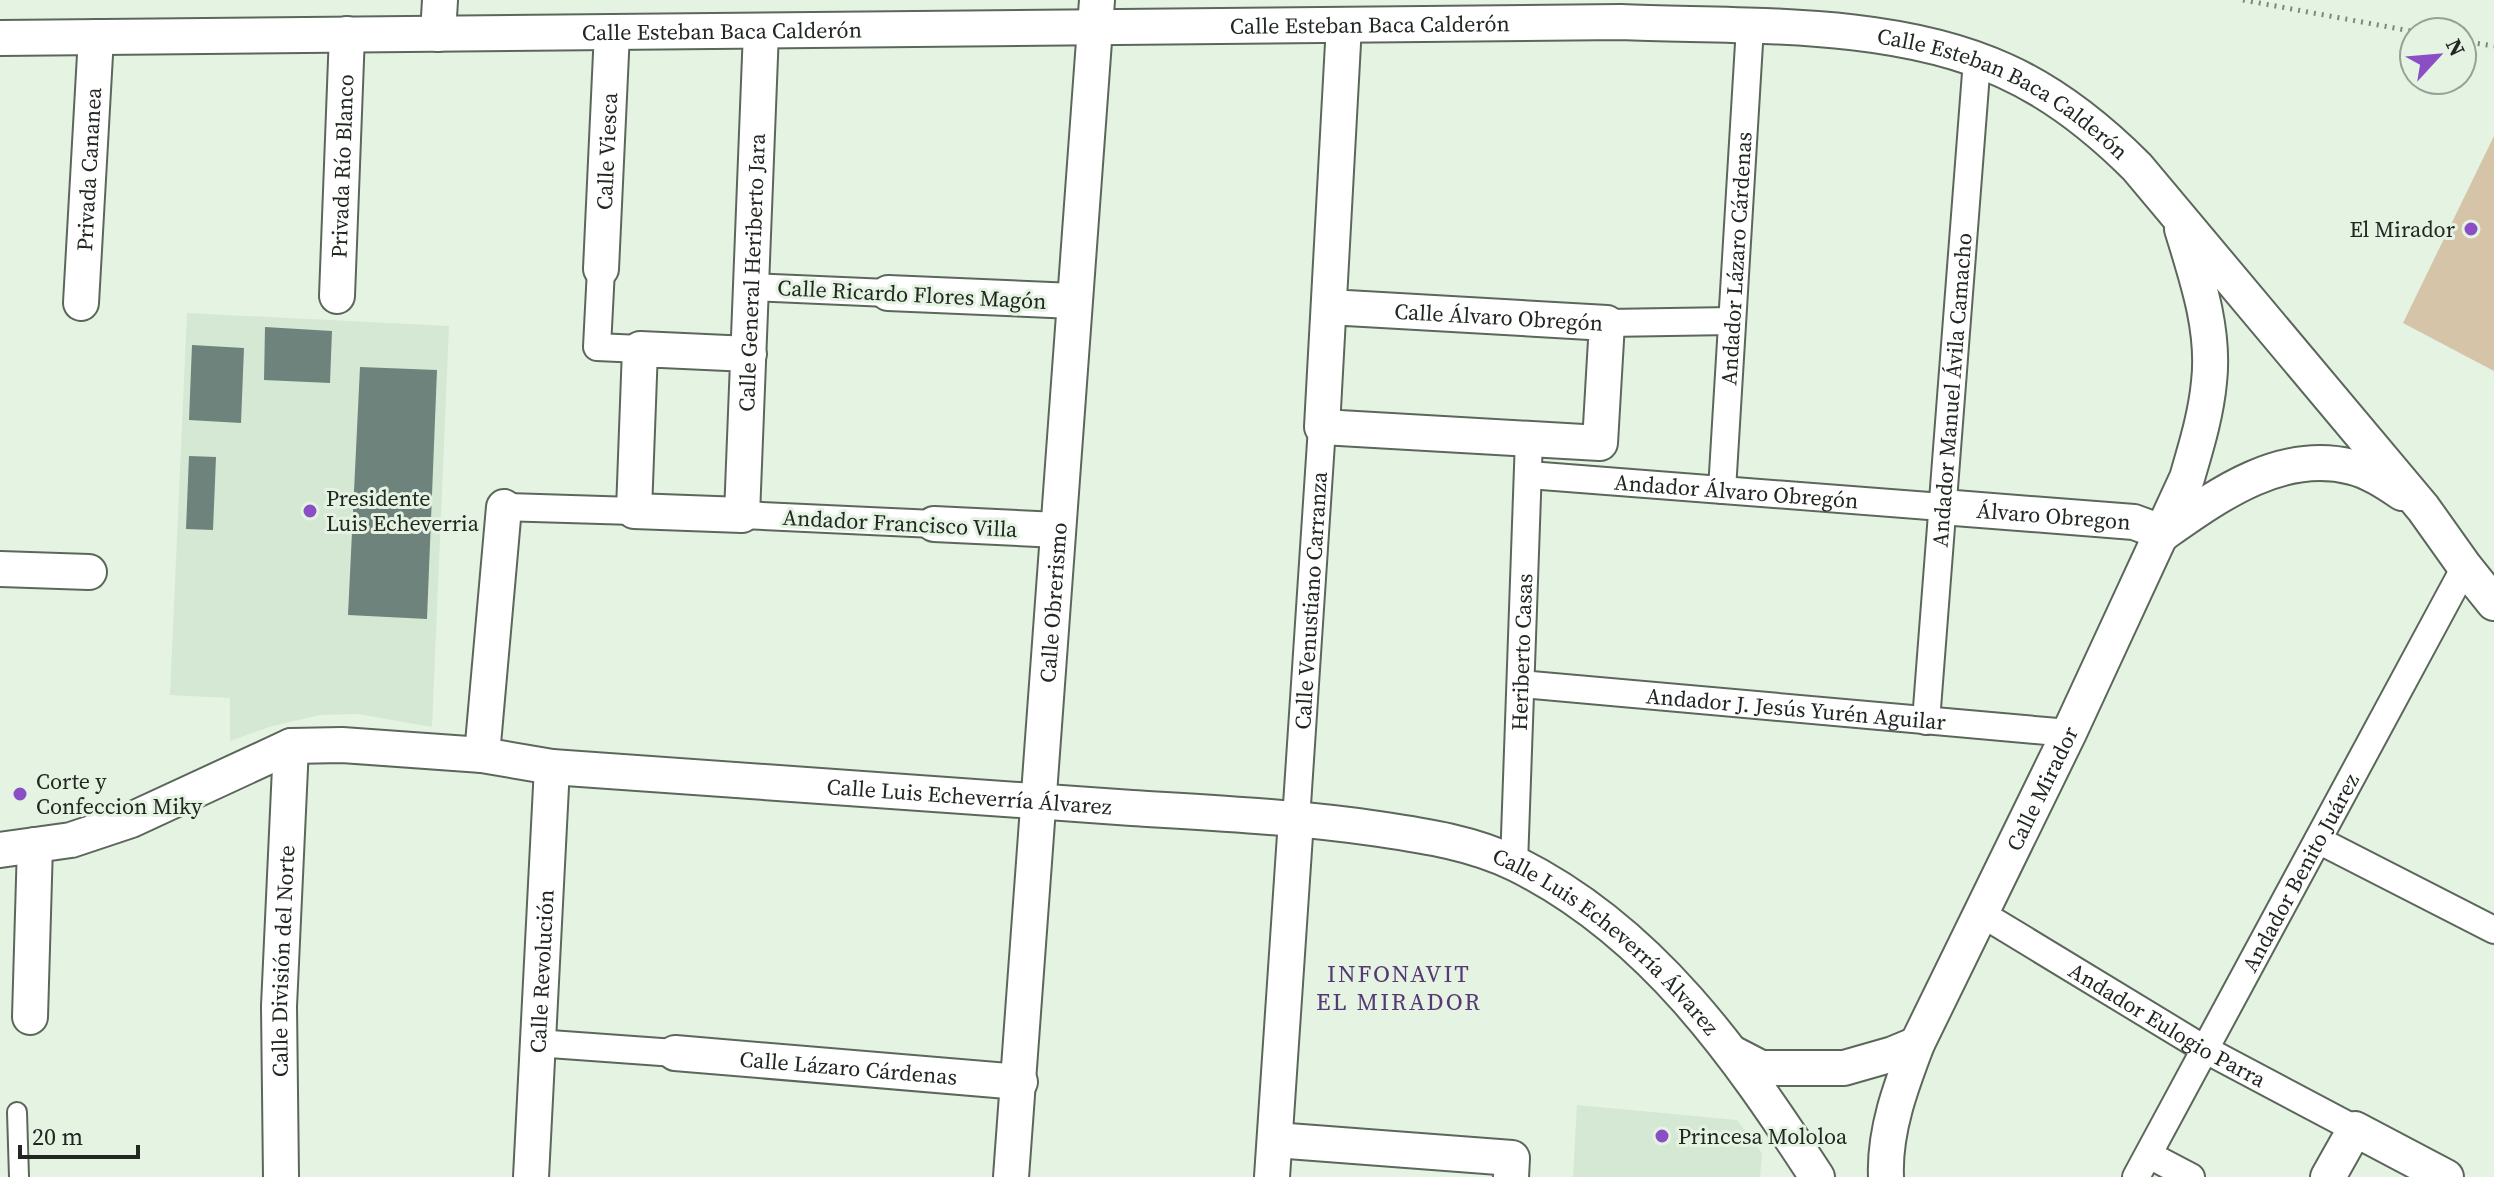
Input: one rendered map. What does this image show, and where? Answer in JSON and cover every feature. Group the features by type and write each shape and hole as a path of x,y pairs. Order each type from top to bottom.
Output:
{"street":[{"path":"438,34 440,0"},
{"name":"Calle Esteban Baca Calderón","path":"0,38 761,31 1096,14 1344,25 1621,22 1847,31 1905,40 2005,71 2052,97 2099,129 2137,167 2423,508 2494,603"},
{"name":"Calle Obrerismo","path":"1011,1177 1096,14"},
{"name":"Calle Venustiano Carranza","path":"1272,1177 1322,427 1344,25"},
{"name":"Andador Lázaro Cárdenas","path":"1722,490 1750,27"},
{"name":"Calle General Heriberto Jara","path":"742,515 761,31"},
{"name":"Calle Viesca","path":"601,269 612,32"},
{"name":"Privada Río Blanco","path":"337,296 347,34"},
{"name":"Privada Cananea","path":"81,303 96,37"},
{"name":"Andador Manuel Ávila Camacho","path":"1926,721 1977,60"},
{"name":"Calle Mirador","path":"1886,1177 1890,1130 1917,1044 2069,733 2187,478 2210,380 2208,331 2179,218"},
{"path":"601,269 597,347 749,354"},
{"name":"Calle Ricardo Flores Magón","path":"751,287 1074,301"},
{"name":"Calle Álvaro Obregón","path":"1322,427 1600,443 1607,323 1329,307"},
{"path":"1607,323 1732,321"},
{"path":"634,511 640,349"},
{"name":"Heriberto Casas","path":"1514,864 1529,439"},
{"name":"Calle Mirador","path":"2164,533 2218,495 2268,471 2313,463 2353,467 2389,484 2423,508"},
{"name":"Andador Álvaro Obregón","path":"1529,475 1942,507"},
{"path":"482,755 504,507 742,515"},
{"name":"Álvaro Obregon","path":"1942,507 2134,522 2164,533"},
{"name":"Andador Francisco Villa","path":"742,515 1058,530"},
{"name":"Andador Benito Juárez","path":"2143,1166 2465,567"},
{"path":"0,569 89,572"},
{"name":"Andador J. Jesús Yurén Aguilar","path":"1521,684 2069,733"},
{"name":"Calle Luis Echeverría Álvarez","path":"0,850 71,840 131,820 291,746 342,745 482,755 552,767 1296,820 1445,839 1514,864 1586,906 1646,954 1694,1005 1731,1053 1817,1177"},
{"name":"Calle División del Norte","path":"281,1177 279,1006 291,746"},
{"name":"Calle Revolución","path":"531,1177 552,767"},
{"path":"2318,840 2494,930"},
{"path":"30,1017 35,845"},
{"name":"Andador Eulogio Parra","path":"1982,914 2206,1050 2355,1129"},
{"path":"536,1043 675,1053"},
{"path":"1731,1053 1761,1068 1844,1068 1917,1044"},
{"name":"Calle Lázaro Cárdenas","path":"675,1053 1020,1082"},
{"path":"2328,1177 2355,1129 2446,1177"},
{"path":"1275,1140 1511,1167"},
{"path":"2143,1166 2191,1177"}],"lane":[{"path":"17,1112 19,1177"}],"path":[{"path":"2243,0 2398,29"}],"shaded area":[{"name":"El Mirador","path":"2494,136 2494,371 2403,323"},
{"name":"Presidente Luis Echeverria","path":"187,313 449,326 432,727 358,714 320,715 269,727 230,741 230,698 170,695"},
{"name":"Princesa Mololoa","path":"1577,1105 1737,1120 1762,1153 1760,1177 1573,1177"}],"building":[{"path":"265,327 332,331 330,383 264,380"},
{"path":"192,345 244,348 241,423 189,420"},
{"path":"360,367 437,370 427,619 348,615"},
{"path":"189,456 216,457 213,530 186,529"}],"place":[{"name":"El Mirador","path":"2471,229"},
{"name":"Presidente Luis Echeverria","path":"310,511"},
{"name":"Corte y Confeccion Miky","path":"20,794"},
{"name":"Princesa Mololoa","path":"1662,1136"}],"district":[{"name":"INFONAVIT EL MIRADOR","path":"1399,987"}]}
